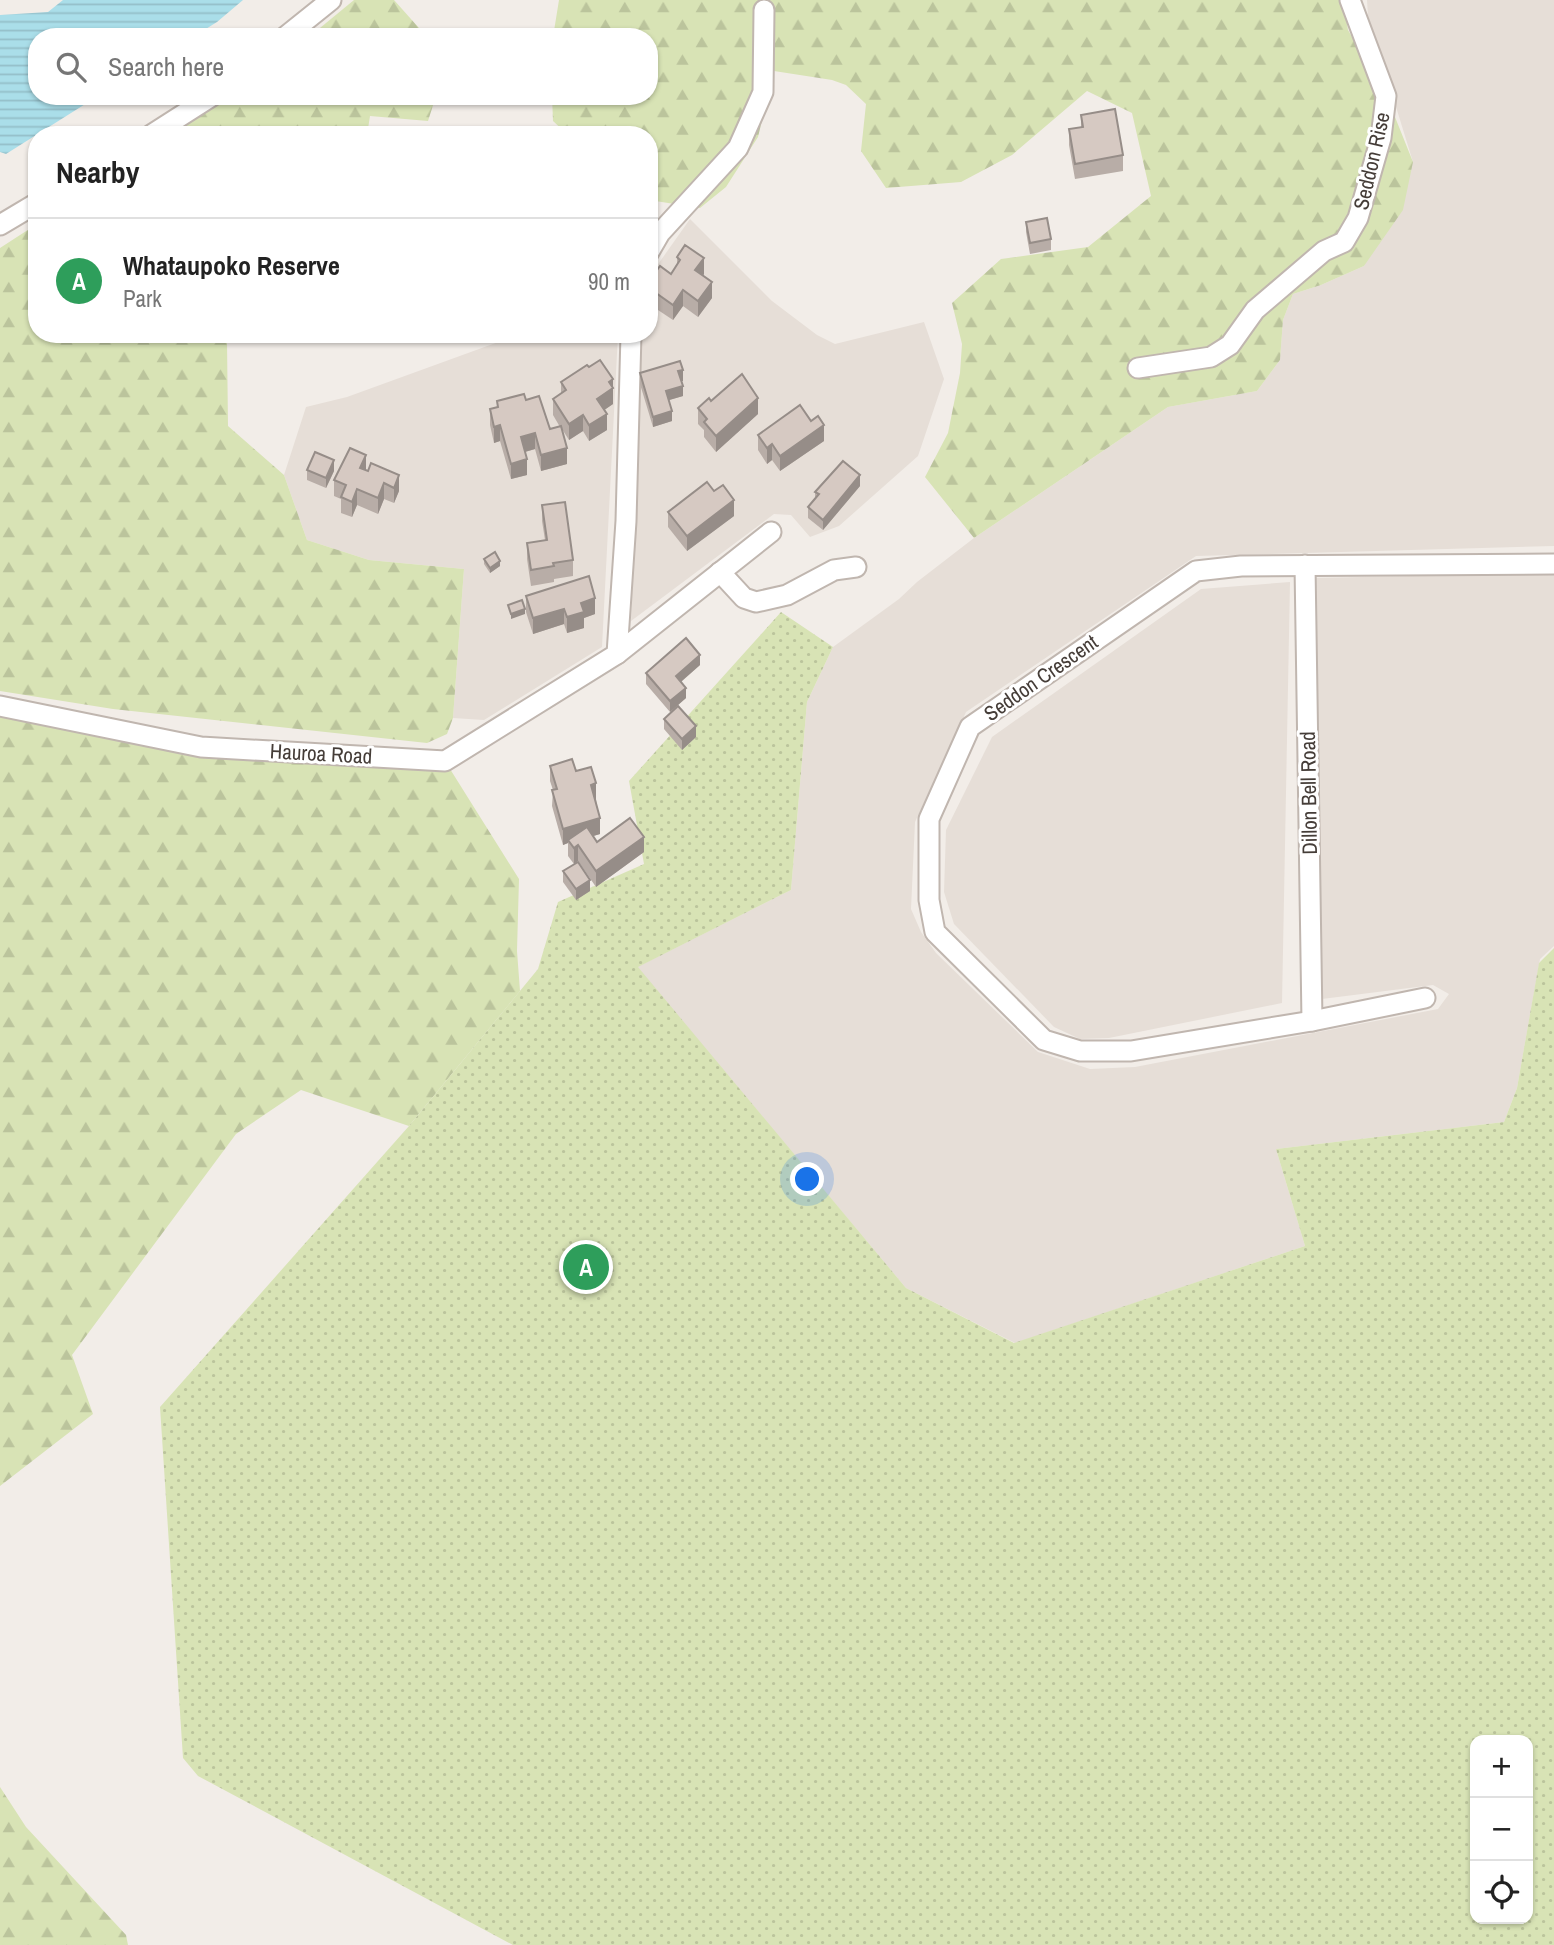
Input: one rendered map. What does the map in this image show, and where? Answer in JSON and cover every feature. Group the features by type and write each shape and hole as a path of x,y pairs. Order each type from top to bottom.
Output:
{"street":[{"path":"296,28 331,0"},
{"name":"Seddon Rise","path":"1138,368 1210,357 1230,345 1255,310 1324,251 1344,242 1358,218 1381,138 1386,96 1350,0"},
{"path":"658,236 738,148 763,92 764,10"},
{"path":"165,126 198,105"},
{"path":"0,225 28,208"},
{"path":"617,654 626,521 631,343"},
{"name":"Hauroa Road","path":"0,706 201,747 445,761 617,654 771,532"},
{"name":"Seddon Crescent","path":"1424,998 1312,1021 1130,1051 1080,1051 1044,1040 935,932 929,900 929,819 970,727 1196,571 1241,566 1554,564"},
{"name":"Dillon Bell Road","path":"1305,565 1312,1021"},
{"path":"719,572 744,598 756,602 787,596 834,570 856,567"}],"shaded area":[{"path":"1367,0 1554,0 1554,546 1196,556 966,712 915,822 911,909 921,932 936,953 1038,1052 1090,1069 1135,1067 1438,1009 1449,994 1433,985 1314,1000 1315,578 1554,573 1554,946 1540,959 1517,1088 1504,1122 1276,1149 1305,1246 1015,1343 906,1288 637,967 791,890 807,702 833,647 899,599 974,538 1168,407 1257,391 1280,360 1283,320 1293,294 1364,266 1413,162 1368,16"},
{"path":"690,219 772,301 817,335 835,344 924,322 944,379 918,456 839,526 810,537 791,515 774,514 631,621 642,343 658,343 658,264"},
{"path":"495,343 618,343 602,647 484,720 453,718 464,569 369,560 307,540 284,475 306,407 347,397"},
{"path":"1290,582 1282,1003 1109,1038 1080,1039 1054,1027 954,924 944,892 946,830 992,737 1201,589"}],"green space":[{"path":"354,0 394,0 419,28 320,28"},
{"path":"559,0 1343,0 1348,30 1389,102 1413,162 1403,210 1364,266 1293,294 1283,320 1280,360 1257,391 1168,407 974,538 925,477 948,433 960,373 962,344 952,303 1001,259 1088,247 1151,196 1132,113 1087,91 1012,155 961,182 886,188 861,151 866,104 846,85 832,80 774,71 758,137 726,187 700,208 658,201 658,126 558,126 553,121 552,105 658,105 658,28 554,28"},
{"path":"215,105 433,105 428,121 370,116 368,126 185,126"},
{"path":"28,230 28,343 227,343 228,426 284,475 307,540 369,560 464,569 453,718 447,734 427,743 113,709 0,691 0,248"},
{"path":"781,612 833,647 807,702 791,890 638,967 906,1288 1014,1343 1305,1246 1276,1149 1504,1122 1517,1088 1539,963 1554,948 1554,1945 513,1945 198,1776 183,1758 160,1407 409,1126 538,969 558,902 644,864 629,781"},
{"path":"0,706 201,747 445,761 519,879 517,951 520,991 409,1126 301,1090 236,1134 72,1355 93,1414 0,1486"},
{"path":"0,1787 26,1827 126,1935 128,1945 0,1945"}],"water":[{"path":"63,0 243,0 207,28 28,28 28,105 84,105 50,126 28,126 28,140 6,154 0,152 0,15 48,12"}],"building":[{"path":"1115,109 1123,155 1075,164 1069,129 1083,127 1081,115"},
{"path":"1047,218 1051,239 1030,243 1026,222"},
{"path":"685,245 704,258 695,270 712,282 698,301 683,290 673,305 658,294 658,269 660,266 671,274 680,260 677,257"},
{"path":"600,360 613,379 609,382 613,388 597,399 607,414 589,425 583,415 569,424 553,399 566,390 561,382"},
{"path":"680,361 683,370 678,371 683,386 666,391 672,411 653,417 640,373"},
{"path":"742,374 758,398 716,436 704,422 707,419 698,408 709,398 711,401"},
{"path":"524,394 526,400 539,396 550,429 561,426 567,448 541,455 535,433 521,437 527,459 511,464 500,425 494,427 490,409 498,407 497,401"},
{"path":"800,405 811,421 818,416 824,425 780,456 772,444 767,448 758,435"},
{"path":"350,448 366,455 360,468 368,471 371,463 399,475 394,488 384,483 378,498 357,489 352,502 341,497 346,485 334,480"},
{"path":"315,452 334,460 326,478 307,470"},
{"path":"843,461 860,475 823,520 808,507 819,494 815,492"},
{"path":"707,482 714,491 723,485 734,500 687,536 668,512"},
{"path":"565,502 573,560 531,570 527,543 547,540 542,505"},
{"path":"495,552 500,561 490,568 484,559"},
{"path":"589,576 595,598 581,603 584,612 567,617 564,609 533,618 526,596"},
{"path":"522,600 525,609 511,614 508,605"},
{"path":"686,638 700,655 676,676 686,688 670,701 646,673"},
{"path":"678,706 696,726 682,739 664,719"},
{"path":"572,759 576,771 591,767 596,783 591,785 600,818 563,829 552,790 557,789 550,766"},
{"path":"630,818 644,837 596,871 578,845 574,848 568,840 587,827 597,842"},
{"path":"578,862 590,880 576,889 563,871"}],"place":[{"name":"Whataupoko Reserve","path":"586,1267"}]}
